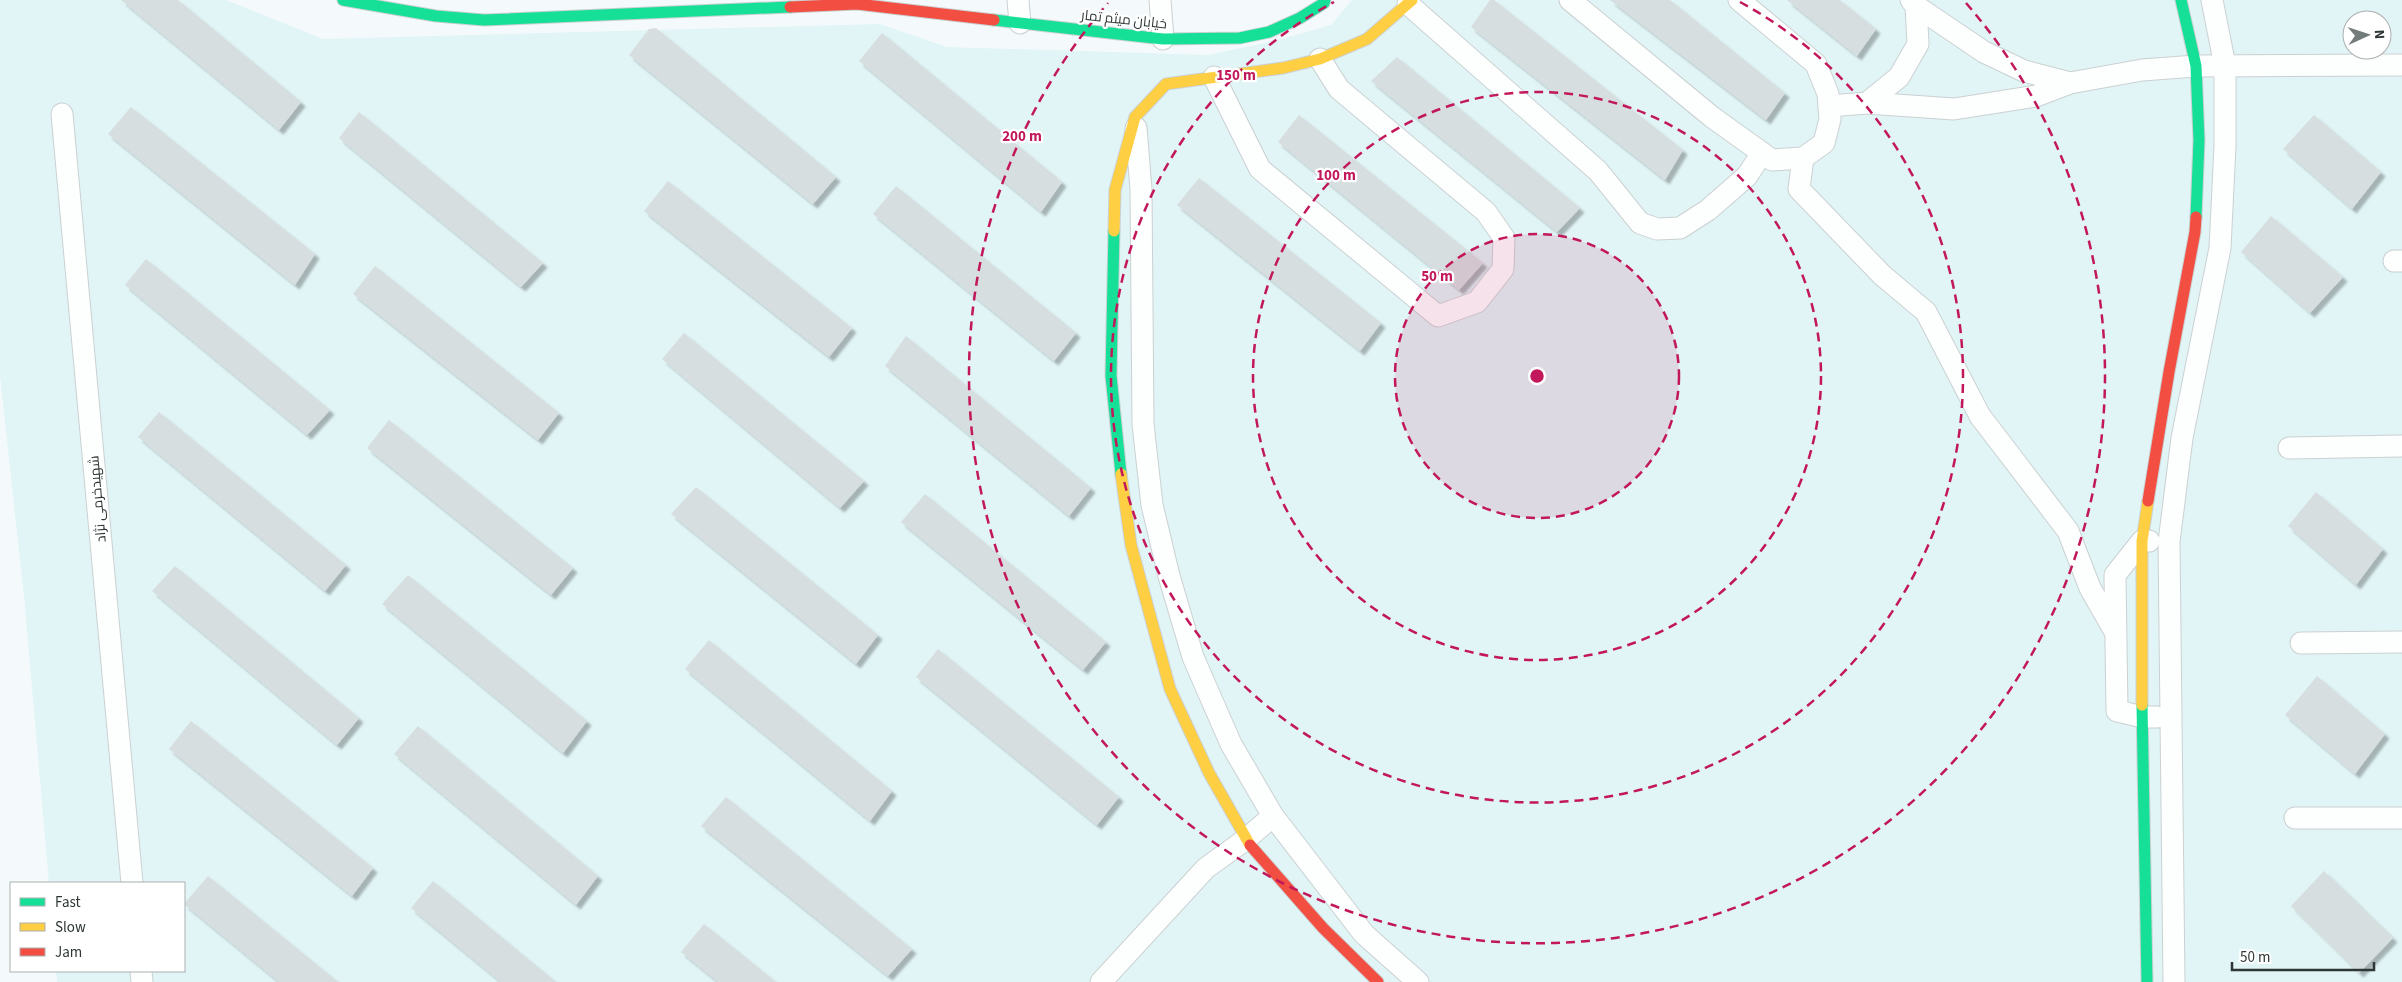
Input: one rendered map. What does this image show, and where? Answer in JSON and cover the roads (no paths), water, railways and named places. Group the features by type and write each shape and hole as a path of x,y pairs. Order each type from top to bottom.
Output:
{"street":[{"name":"خیابان میثم تمار","path":"343,0 436,16 484,20 601,7 834,2 1163,39 1240,38 1269,32 1300,18 1326,0"},
{"path":"1018,0 1020,23"},
{"path":"1160,0 1163,39"},
{"path":"1570,0 1712,117 1772,160 1803,158 1824,143 1830,119 1828,94 1816,64 1739,0"},
{"path":"2147,982 2142,541 2169,372 2196,232 2200,140 2196,66 2181,0"},
{"path":"2174,982 2169,542 2182,438 2220,248 2225,146 2225,66 2212,0"},
{"path":"1378,982 1323,928 1245,840 1209,773 1170,689 1131,545 1111,376 1115,190 1135,117 1166,84 1282,68 1320,59 1367,39 1410,2 1598,171 1640,223 1657,229 1680,228 1708,210 1747,176 1762,153"},
{"path":"1867,103 1899,77 1918,44 1913,3"},
{"path":"1913,3 1984,52 2024,70 2070,83"},
{"path":"1214,77 1260,168 1438,316 1477,302 1503,269 1504,238 1486,212 1339,89 1320,59"},
{"path":"1829,106 1867,103 1954,109 2036,96 2070,83 2142,70 2196,66 2402,65"},
{"name":"شهیدخرمی نژاد","path":"62,114 132,882"},
{"path":"1135,117 1141,189 1143,424 1152,505 1169,576 1193,657 1231,744 1273,816 1364,934 1418,982"},
{"path":"1803,158 1799,188 1882,274 1926,312 1980,416 2068,531 2090,588 2114,630"},
{"path":"2289,448 2402,446"},
{"path":"2142,541 2169,542"},
{"path":"2142,541 2116,575 2114,630 2117,711 2143,717 2170,717"},
{"path":"2301,643 2402,642"},
{"path":"1101,982 1206,868 1245,840 1273,816"},
{"path":"2296,818 2402,818"}]}
